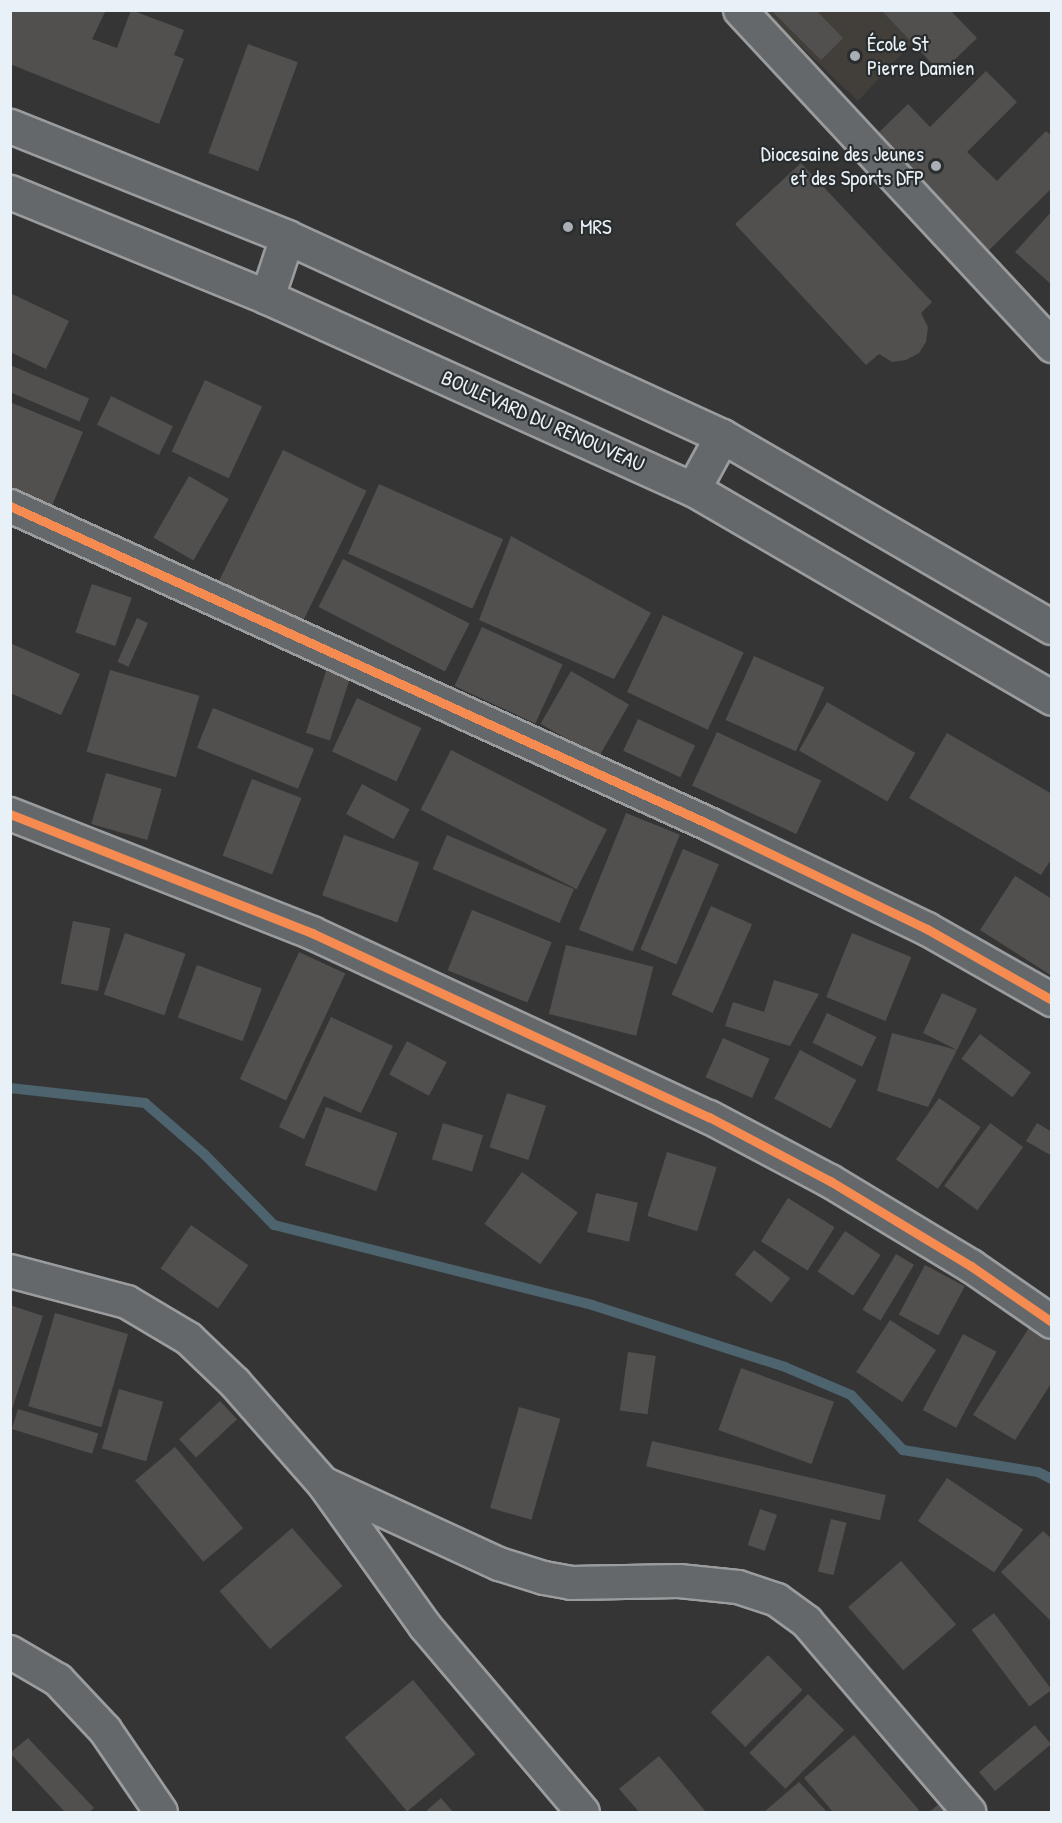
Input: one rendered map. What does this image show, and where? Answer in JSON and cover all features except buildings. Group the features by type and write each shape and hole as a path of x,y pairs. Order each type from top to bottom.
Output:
{"highway":[{"path":"10,126 287,237 722,436 1052,627"},
{"name":"BOULEVARD DU RENOUVEAU","path":"10,192 267,297 693,489 1052,698"},
{"path":"267,297 287,237"},
{"path":"693,489 722,436"}],"street":[{"path":"740,10 1052,346"},
{"path":"10,506 713,826 927,929 1052,1000"},
{"path":"15,818 312,933 709,1117 830,1181 971,1266 1052,1322"},
{"path":"10,1271 127,1302 189,1339 235,1383 323,1483 425,1626 583,1812"},
{"path":"323,1483 499,1563 544,1578 571,1583 679,1581 738,1587 777,1600 807,1622 969,1812"},
{"path":"10,1652 58,1680 105,1730 161,1812"}],"shaded area":[{"name":"École St Pierre Damien","path":"764,11 942,11 858,101"}],"waterway":[{"path":"10,1088 145,1103 204,1154 274,1225 592,1305 785,1367 851,1395 903,1450 1038,1472 1052,1479"}],"cycle path":[{"path":"10,506 713,826 927,929 1052,1000"},
{"path":"10,814 312,933 709,1117 830,1181 971,1266 1052,1322"}],"place":[{"name":"École St Pierre Damien","path":"855,56"},
{"name":"Diocesaine des Jeunes et des Sports DFP","path":"936,166"},
{"name":"MRS","path":"568,227"}]}
